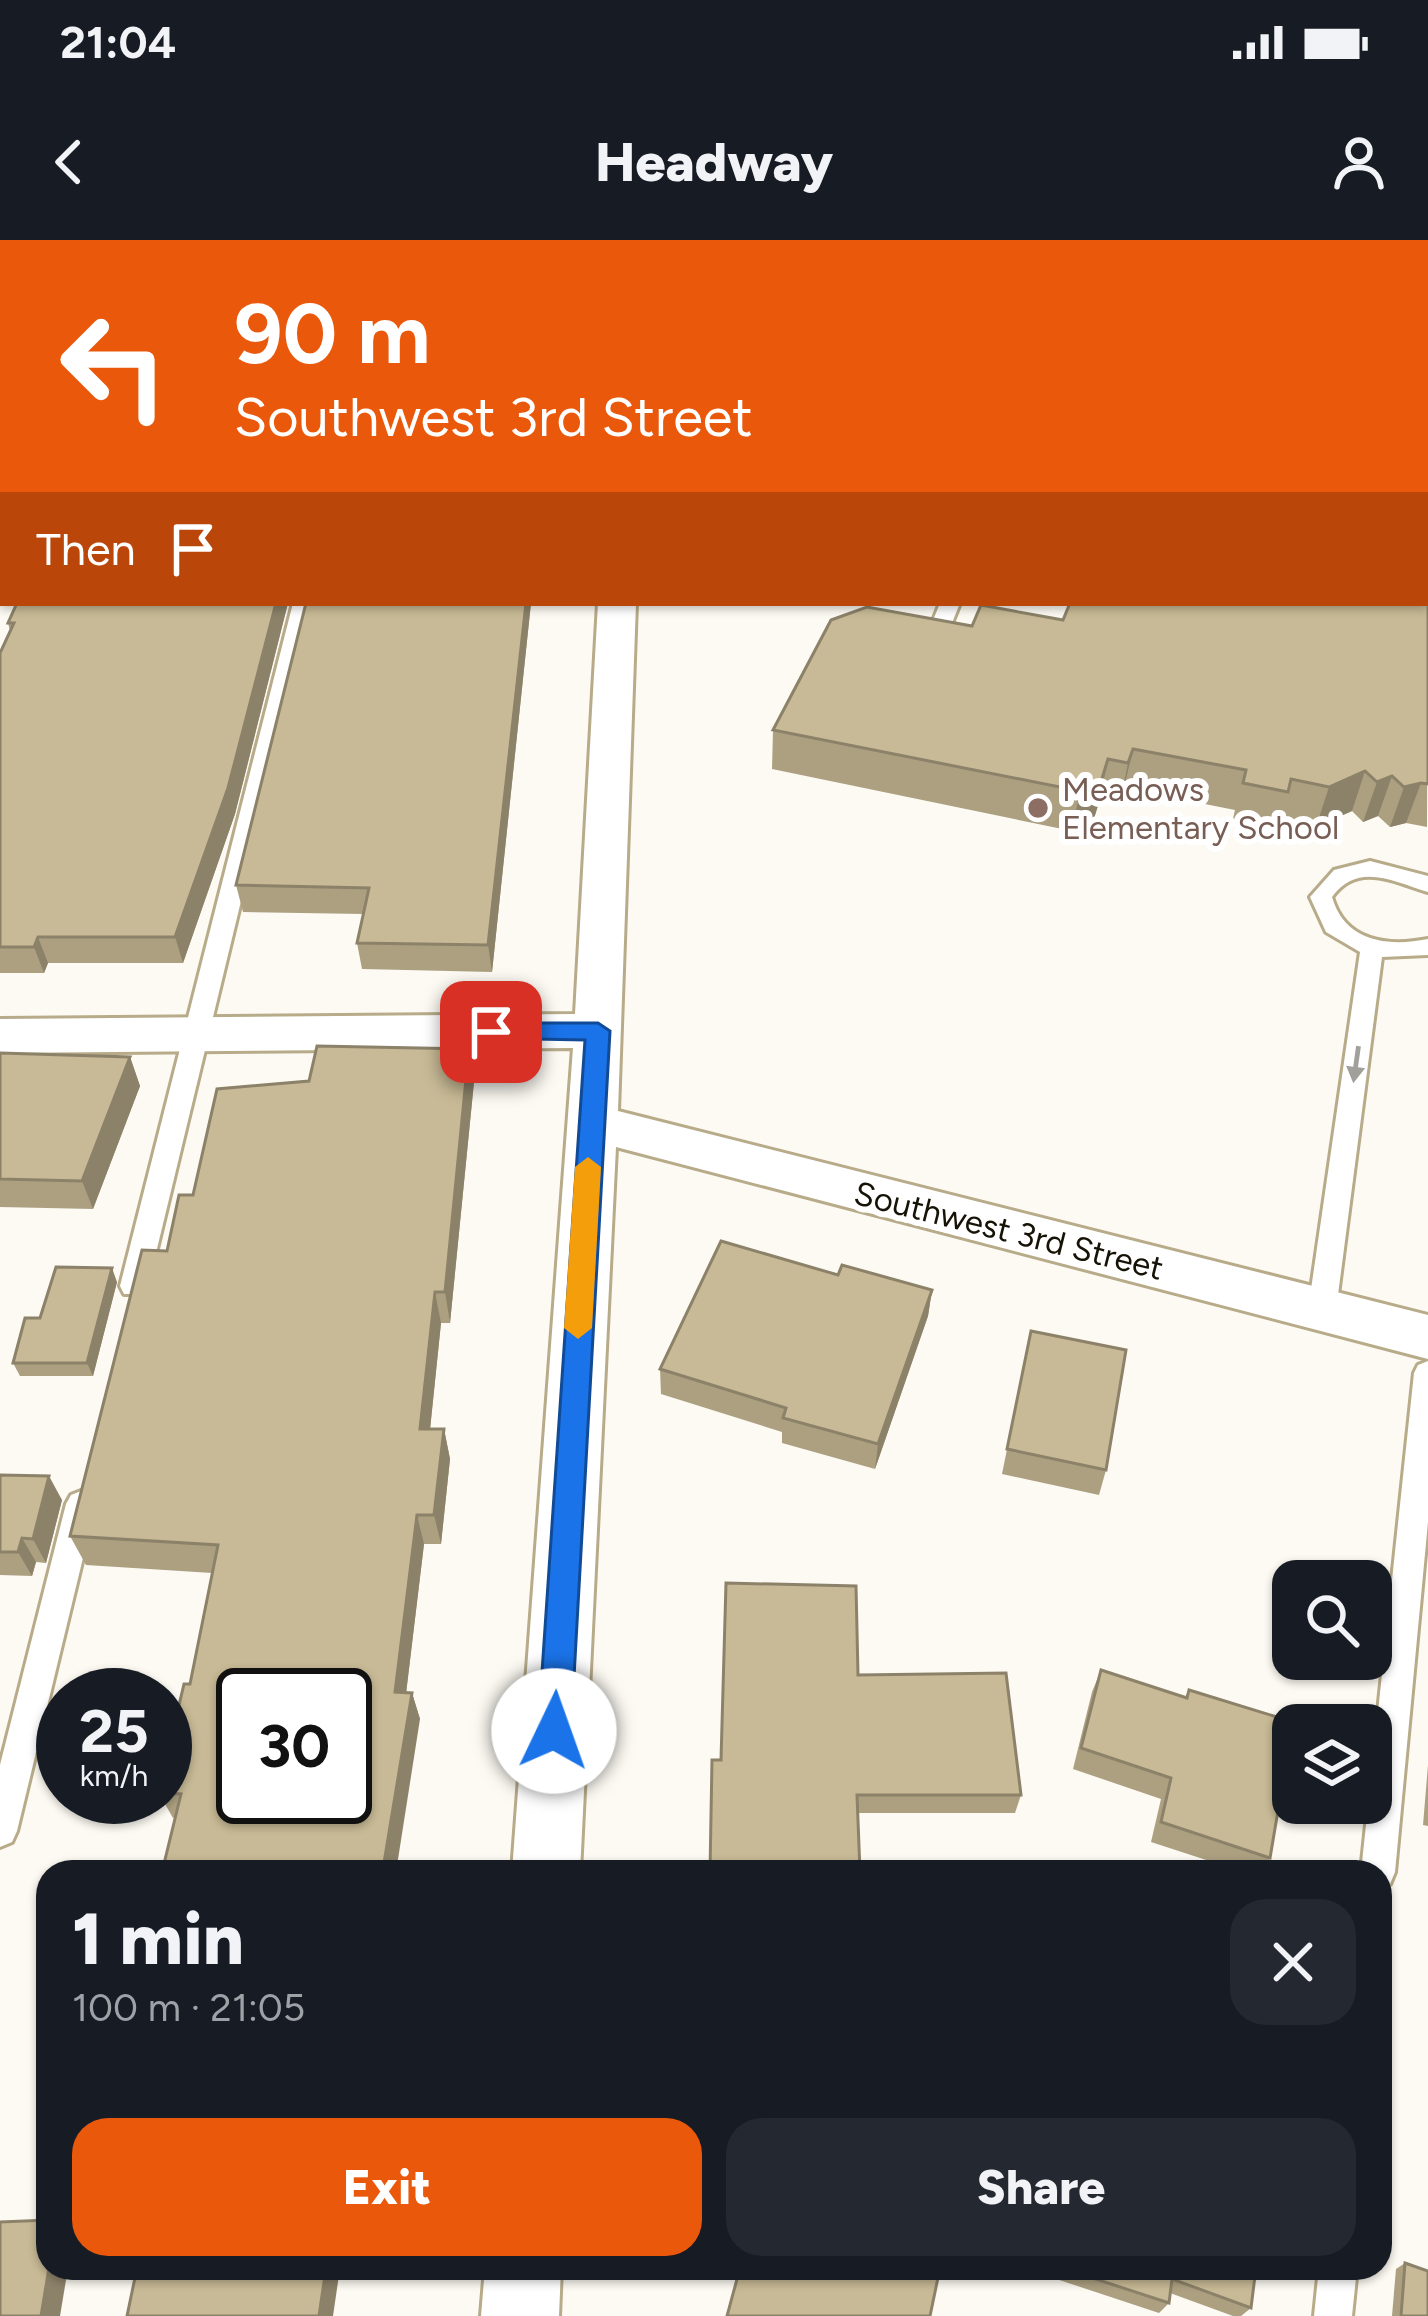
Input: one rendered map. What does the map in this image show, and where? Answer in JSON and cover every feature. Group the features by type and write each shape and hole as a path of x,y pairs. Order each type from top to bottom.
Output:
{"street":[{"path":"547,1860 598,1031 617,606"},
{"path":"0,1036 598,1031"},
{"name":"Southwest 3rd Street","path":"590,1122 1428,1337"},
{"path":"520,2316 522,2280"}],"lane":[{"path":"129,1309 302,606"},
{"path":"938,633 949,606"},
{"path":"1428,885 1374,868 1338,875 1321,897 1330,924 1372,948 1406,952 1428,947"},
{"path":"1322,1310 1372,948"},
{"path":"1379,1860 1428,1373"},
{"path":"0,1831 90,1468"},
{"path":"1333,2316 1337,2280"}],"building":[{"path":"16,606 275,606 228,788 175,937 38,937 34,947 0,947 0,653 14,623 8,623"},
{"path":"305,606 526,606 488,945 357,943 369,888 236,885"},
{"path":"981,606 986,606 1063,620 1069,606 1428,606 1428,784 1404,787 1392,776 1377,782 1365,771 1329,787 1291,779 1288,792 1243,783 1246,770 1133,749 1128,763 1108,759 1100,785 1080,791 773,730 831,620 867,607 972,626"},
{"path":"317,1046 469,1049 445,1292 435,1292 420,1429 444,1429 434,1515 417,1515 395,1692 412,1693 384,1860 165,1860 174,1824 192,1824 192,1674 218,1545 70,1536 142,1250 167,1251 179,1195 193,1195 217,1089 309,1081"},
{"path":"0,1053 130,1057 82,1181 0,1179"},
{"path":"721,1241 838,1275 842,1265 932,1290 878,1444 783,1418 786,1408 660,1369"},
{"path":"56,1267 112,1268 87,1363 13,1363 25,1318 40,1318"},
{"path":"1031,1331 1126,1350 1106,1470 1007,1449"},
{"path":"0,1475 49,1476 33,1539 22,1538 18,1552 0,1552"},
{"path":"726,1583 856,1586 858,1675 1006,1673 1021,1795 857,1795 860,1860 710,1860 712,1760 721,1760"},
{"path":"1101,1670 1187,1698 1189,1690 1272,1716 1272,1824 1276,1824 1270,1858 1161,1822 1171,1778 1081,1748"},
{"path":"36,2220 36,2280 47,2280 41,2316 0,2316 0,2222"},
{"path":"1405,2263 1428,2271 1428,2316 1401,2316"},
{"path":"134,2280 324,2280 319,2316 127,2316"},
{"path":"737,2280 938,2280 930,2316 727,2316"},
{"path":"1099,2280 1172,2280 1169,2303"},
{"path":"1175,2280 1254,2280 1251,2308"}],"slow traffic":[{"path":"578,1328 588,1167"}],"place":[{"name":"Meadows Elementary School","path":"1038,808"}],"route":[{"path":"491,1032 598,1031 554,1731"}]}
